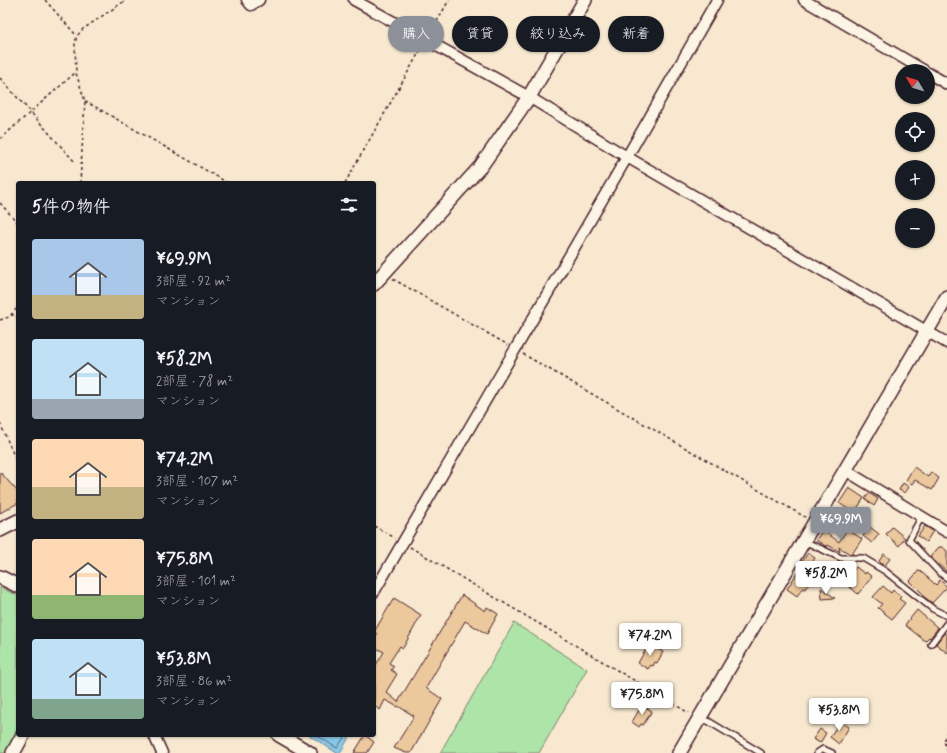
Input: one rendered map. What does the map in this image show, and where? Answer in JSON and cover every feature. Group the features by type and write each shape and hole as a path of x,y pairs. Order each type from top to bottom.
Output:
{"street":[{"path":"246,0 251,5 259,0"},
{"path":"354,0 388,19"},
{"path":"376,282 481,166 529,97 585,0"},
{"path":"376,588 717,0"},
{"path":"804,0 913,64"},
{"path":"444,50 529,97 627,157 947,343"},
{"path":"935,77 947,84"},
{"path":"679,753 947,297"},
{"path":"845,470 947,532"},
{"path":"0,530 16,522"},
{"path":"0,576 16,585"},
{"path":"13,753 22,737"},
{"path":"155,737 162,753"},
{"path":"286,737 310,753"}],"lane":[{"path":"922,516 909,540 939,572 947,578"},
{"path":"803,540 841,558 863,558 885,571 933,609 947,616"},
{"path":"932,644 947,623"},
{"path":"698,719 708,721 762,753"},
{"path":"816,753 823,749 832,753"}],"path":[{"path":"45,0 77,36"},
{"path":"80,181 85,101 76,73 75,43 77,36 83,29 126,0"},
{"path":"440,16 449,0"},
{"path":"346,181 419,52"},
{"path":"0,139 76,73"},
{"path":"0,78 74,161"},
{"path":"85,101 225,181"},
{"path":"0,203 16,221"},
{"path":"384,274 814,522"},
{"path":"0,320 9,317 16,309"},
{"path":"11,314 16,317"},
{"path":"0,423 16,460"},
{"path":"376,527 698,719"},
{"path":"947,731 944,741 947,751"}],"green space":[{"path":"0,587 16,595 16,736 6,753 0,753"},
{"path":"514,623 587,669 539,753 440,753"}],"water":[{"path":"312,737 349,737 340,753 337,753"}],"building":[{"path":"914,467 928,477 931,472 939,478 932,490 915,480 912,484 906,480"},
{"path":"0,472 16,490 16,504 0,513"},
{"path":"903,483 909,487 905,493 899,490"},
{"path":"849,488 864,498 854,513 839,503"},
{"path":"869,493 878,499 874,506 865,499"},
{"path":"925,526 933,531 926,542 918,536"},
{"path":"870,527 879,534 872,543 863,536"},
{"path":"892,527 905,538 899,546 886,534"},
{"path":"847,529 862,539 852,554 839,547 840,552 828,545 827,547 816,540 823,530 839,542"},
{"path":"939,547 942,547 947,551 947,572 930,557"},
{"path":"808,553 815,558 809,567 801,563"},
{"path":"884,554 890,559 884,566 879,561"},
{"path":"832,564 830,568 841,567 842,582 821,584 820,565"},
{"path":"856,567 872,577 858,594 844,582"},
{"path":"919,570 936,585 940,580 947,587 932,603 923,596 924,595 910,581"},
{"path":"797,573 810,581 805,589 803,588 797,596 787,589"},
{"path":"883,586 891,593 893,590 901,597 899,599 905,603 892,619 878,608 882,604 873,597"},
{"path":"821,588 835,598 822,599"},
{"path":"462,595 485,611 487,607 498,614 487,634 465,621 426,688 442,699 411,753 406,753 394,748 414,716 385,700 380,710 376,707 376,665 384,652 376,648 376,629 394,598 421,615 403,648 400,646 389,663 394,666 391,670 397,674 386,692 398,702"},
{"path":"917,610 938,628 930,638 929,637 925,641 905,625"},
{"path":"944,633 947,635 947,653 936,644"},
{"path":"649,644 663,652 657,663 655,662 653,666 651,665 648,669 638,663"},
{"path":"642,705 652,711 643,725 641,724 639,727 632,722"},
{"path":"840,721 849,727 839,744 830,737"},
{"path":"820,729 826,733 820,743 813,739"},
{"path":"364,737 368,737 374,742 367,753 354,753"}]}
